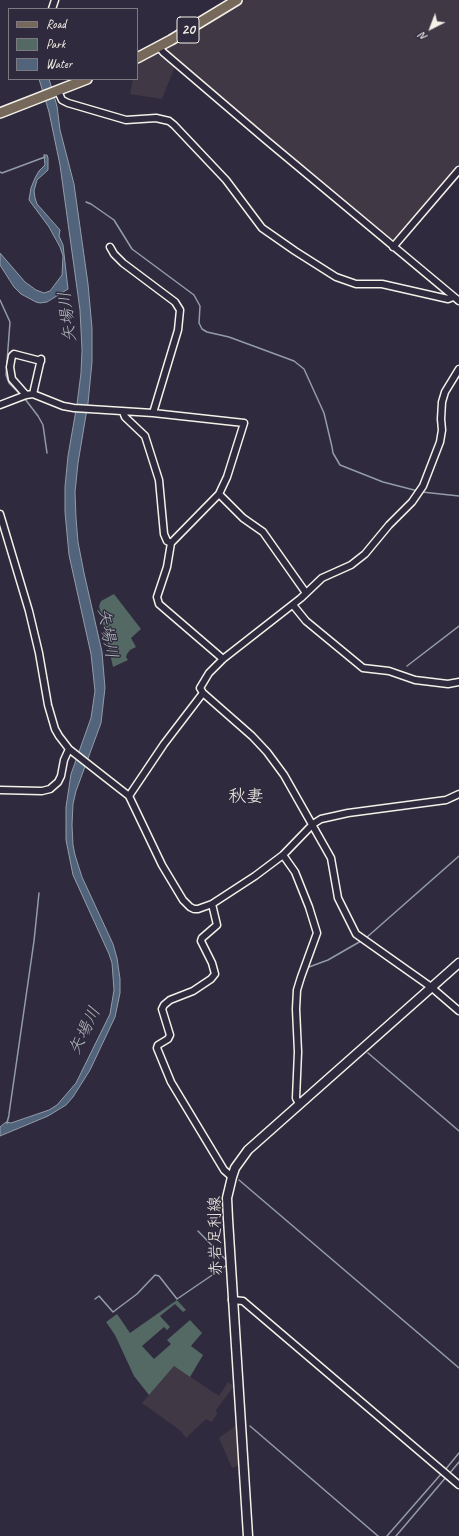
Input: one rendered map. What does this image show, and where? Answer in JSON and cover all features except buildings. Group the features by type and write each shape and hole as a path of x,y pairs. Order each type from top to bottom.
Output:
{"main road":[{"name":"20","path":"138,58 159,47 234,1"},
{"path":"0,113 84,80"},
{"name":"赤岩足利線","path":"248,1536 232,1300 227,1198 232,1177 248,1150 298,1104 459,963"}],"street":[{"path":"159,47 393,247 459,301"},
{"path":"57,91 62,100 68,103 126,120 156,118 169,121 226,180 262,228 336,277 356,284 382,284 448,299 453,297"},
{"path":"393,247 459,170"},
{"path":"110,247 114,254 123,263 175,302 180,310 178,330 153,413"},
{"path":"26,395 12,379 10,366 12,356 14,354 41,360 33,394"},
{"path":"459,369 445,392 442,402 442,430 440,442 418,495 365,554 351,565 322,578 293,605 223,659 209,673 200,688 203,693 268,752 284,775 331,858 338,898 356,934 431,987 459,1011"},
{"path":"0,405 26,395 33,394 63,406 74,408 153,413 244,423 227,477 219,494 171,543 167,567 158,597 158,602 223,659"},
{"path":"123,412 125,417 145,436 159,480 164,534 171,543"},
{"path":"219,494 249,523 263,532 306,593"},
{"path":"0,514 29,611 39,652 52,722 59,736 69,749 129,796 162,865 183,900 190,907 194,909 212,904 283,855 313,824 327,817 446,800 459,794"},
{"path":"293,605 306,621 363,668 389,671 415,680 448,684 459,682"},
{"path":"129,796 164,744 203,693"},
{"path":"0,790 42,791 50,789 58,782 61,776 64,760 69,749"},
{"path":"283,855 295,872 318,933 297,990 296,1010 298,1052 296,1098 298,1104"},
{"path":"212,904 217,925 202,938 201,941 215,974 211,979 193,991 170,1000 164,1005 162,1009 170,1035 168,1039 158,1045 157,1048 171,1082 224,1170 232,1177"},
{"path":"232,1300 243,1301 459,1485"}],"shaded area":[{"path":"245,0 459,0 459,166 394,241 391,241 168,52 168,48"},
{"path":"157,54 162,54 175,66 162,99 130,94 133,80 138,80 138,64"},
{"path":"174,1366 219,1396 228,1382 234,1386 216,1410 217,1414 213,1420 211,1422 206,1419 186,1438 181,1431 142,1403"},
{"path":"238,1424 240,1465 232,1468 219,1438"}],"green space":[{"path":"114,594 141,629 131,638 136,647 130,650 127,654 126,657 128,660 113,667 99,606 101,601"},
{"path":"177,1300 186,1310 183,1312 175,1304 160,1316 170,1327 167,1330 164,1327 142,1346 154,1359 171,1344 167,1340 190,1320 202,1333 191,1346 203,1355 190,1377 174,1366 149,1395 134,1376 115,1335 106,1322 117,1314 130,1333"}],"water":[{"path":"39,80 49,80 57,106 60,130 74,184 88,284 92,328 92,362 88,403 78,463 75,492 76,518 78,542 84,573 102,652 105,688 101,723 76,791 73,804 73,845 82,877 113,944 120,979 120,993 115,1017 90,1070 73,1097 66,1105 48,1116 0,1136 0,1127 6,1122 11,1123 49,1110 57,1105 76,1083 110,1014 114,990 112,963 73,875 66,840 66,807 71,774 91,718 95,691 91,654 69,555 65,512 65,487 68,456 77,404 82,350 80,310 60,165 49,112"},
{"path":"44,155 47,155 48,158 48,170 37,180 34,191 35,198 37,204 60,230 59,236 63,245 68,289 47,302 40,303 21,294 14,287 0,265 0,253 25,282 36,290 44,293 50,291 62,275 63,256 60,247 49,227 29,200 31,188 35,178 45,165"}],"waterway":[{"path":"0,172 2,173 45,157"},
{"path":"86,202 114,220 132,249 194,295 200,306 199,323 202,329 207,332 229,337 294,361 304,369 324,413 333,453 340,465 383,482 418,491"},
{"path":"0,300 10,322 6,375 9,383 20,394"},
{"path":"25,399 43,425 47,453"},
{"path":"422,492 459,496"},
{"path":"407,666 459,626"},
{"path":"366,938 459,856"},
{"path":"9,1114 34,941 39,893"},
{"path":"309,967 328,960 361,941"},
{"path":"368,1053 459,1131"},
{"path":"7,1123 9,1115"},
{"path":"239,1180 459,1368"},
{"path":"95,1299 99,1296 113,1312 137,1294 155,1275 159,1276 177,1299 227,1265 227,1261 198,1231"},
{"path":"250,1426 378,1536"},
{"path":"445,1470 459,1453"},
{"path":"449,1474 459,1462"},
{"path":"387,1536 442,1473"},
{"path":"396,1536 447,1476"}],"district":[{"name":"秋妻","path":"246,797"}],"water label":[{"name":"矢場川","path":"68,317"},
{"name":"矢場川","path":"107,633"},
{"name":"矢場川","path":"85,1031"}]}
